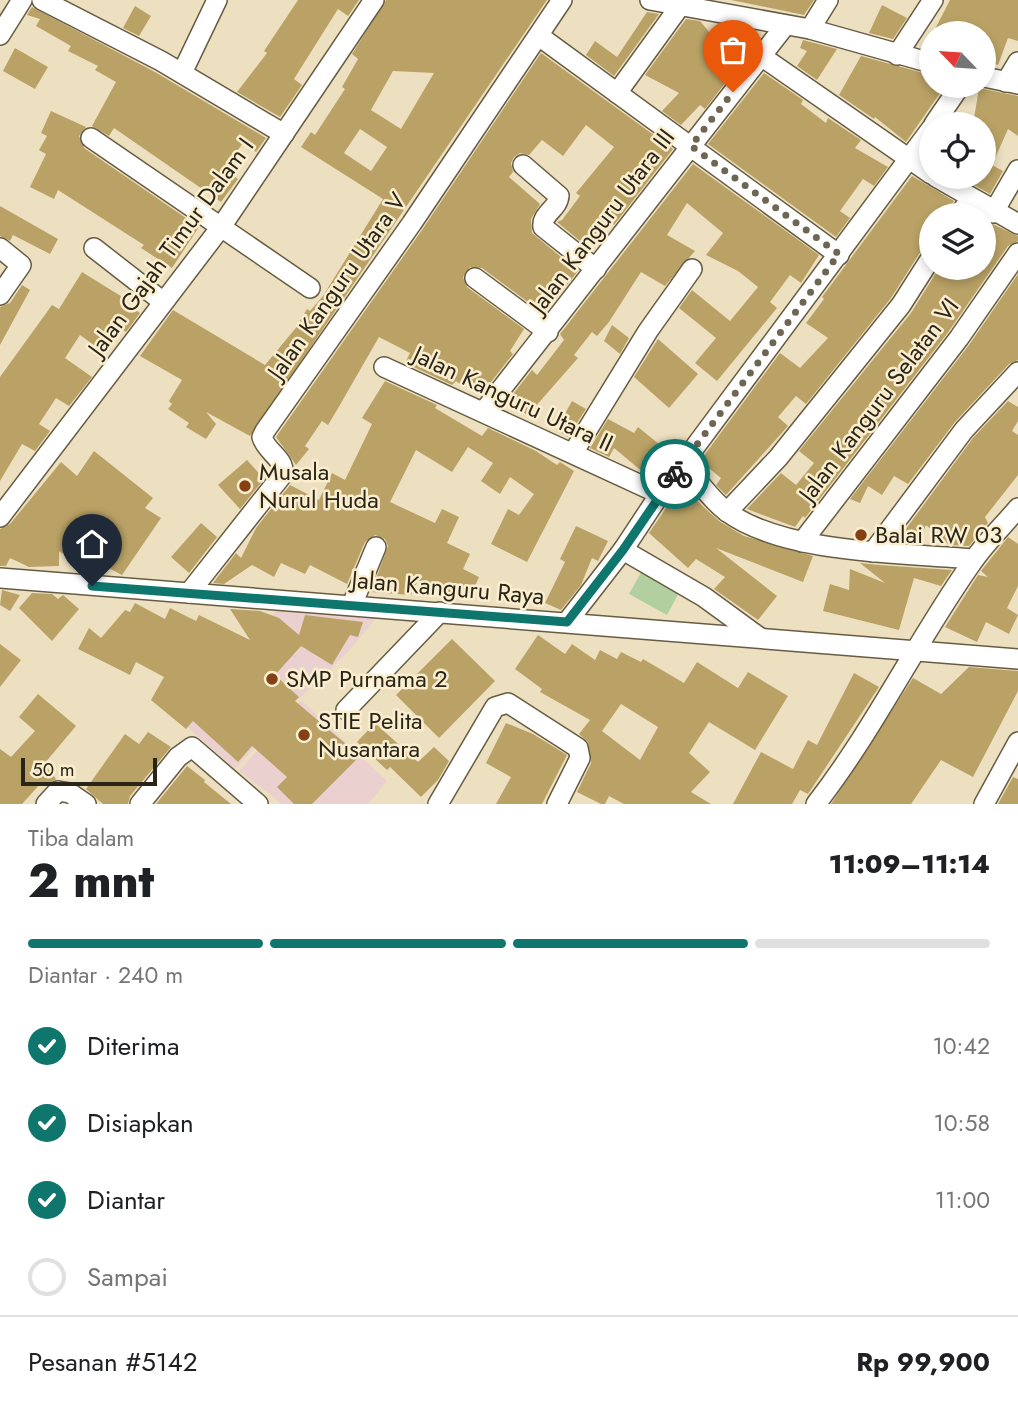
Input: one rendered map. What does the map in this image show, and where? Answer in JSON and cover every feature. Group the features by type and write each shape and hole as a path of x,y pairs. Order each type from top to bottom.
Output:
{"street":[{"path":"0,35 22,0"},
{"path":"42,0 182,73 284,134"},
{"path":"182,73 217,0"},
{"name":"Jalan Gajah Timur Dalam I","path":"0,517 74,424 162,301 221,227 374,0"},
{"name":"Jalan Kanguru Utara V","path":"189,593 283,474 282,463 264,443 262,437 265,431 562,0"},
{"path":"650,0 784,27 810,29 919,60"},
{"path":"810,29 828,0"},
{"path":"897,55 933,0"},
{"path":"617,93 680,6"},
{"name":"Jalan Kanguru Utara III","path":"484,411 784,27"},
{"path":"538,37 839,254"},
{"path":"761,56 919,166"},
{"path":"1012,83 1018,62"},
{"path":"91,138 310,288"},
{"path":"567,622 623,550 660,494 919,147"},
{"path":"523,165 559,196 559,201 543,219 543,227 596,270"},
{"path":"996,208 1018,170"},
{"path":"956,189 978,203"},
{"path":"967,203 971,198"},
{"path":"996,214 1018,224"},
{"path":"0,248 21,265 0,295"},
{"path":"94,248 162,301"},
{"name":"Jalan Kanguru Selatan VI","path":"802,542 959,338 1018,253"},
{"path":"573,453 648,331 692,269"},
{"path":"727,512 778,458 901,305 919,277"},
{"path":"475,278 548,332"},
{"name":"Jalan Kanguru Utara II","path":"384,367 660,494"},
{"path":"873,552 964,430 1018,372"},
{"path":"683,463 727,512 802,542 873,552 974,559"},
{"path":"816,804 860,745 915,650 974,559 1018,508"},
{"path":"352,604 376,547"},
{"path":"623,550 704,597 760,638"},
{"name":"Jalan Kanguru Raya","path":"0,578 1018,659"},
{"path":"346,710 440,612"},
{"path":"438,804 495,707 508,703 578,748 580,758 557,804"},
{"path":"984,804 1018,742"},
{"path":"139,804 178,757 192,747 258,804"},
{"path":"46,804 58,791 69,793 86,804"}],"shaded area":[{"name":"SMP Purnama 2","path":"283,602 377,617 348,652 301,697 235,769 185,725"},
{"name":"STIE Pelita Nusantara","path":"301,700 387,781 368,804 282,804 239,771"}],"green space":[{"path":"643,569 681,589 667,615 629,594"}],"building":[{"path":"298,0 359,0 348,16 338,9 294,79 302,85 280,117 237,92 267,53 264,51"},
{"path":"386,0 547,0 250,436 206,412 216,424 206,439 186,427 189,423 168,409 172,404 169,401 182,380 140,356 173,310 265,365 295,329 307,309 310,311 323,296 383,199 301,147 311,132 315,135 345,89 342,87 358,59 352,54","holes":["393,71 434,73 401,129 371,110","360,129 387,147 371,171 344,153"]},
{"path":"731,0 814,0 804,15"},
{"path":"950,0 1018,0 1018,41 1008,38 998,65 996,21 939,21"},
{"path":"882,5 907,18 893,39 869,33"},
{"path":"135,6 151,16 139,36 123,28"},
{"path":"32,7 155,72 266,138 256,152 243,143 224,169 238,179 221,202 114,128 109,136 92,126 116,82 95,70 98,66 68,51 71,46 36,26 40,19 27,15"},
{"path":"647,12 659,14 614,76 586,55 595,41 617,57"},
{"path":"686,19 700,21 721,46 735,28 757,42 705,109 700,105 681,125 662,111 679,93 645,75"},
{"path":"803,40 837,49 817,80 797,66 807,51 800,48"},
{"path":"15,48 48,67 35,89 3,71"},
{"path":"541,53 673,149 614,225 607,219 586,246 557,222 562,220 580,196 576,193 614,147 586,125 563,156 542,140 529,155 520,153 514,157 511,163 513,172 509,177 540,204 531,219 532,233 578,271 544,314 482,268 470,267 463,277 467,287 524,329 510,351 513,354 484,391 464,380 461,385 456,381 452,385 405,363 410,353 379,337 328,425 322,421 305,446 309,449 296,465 276,437 422,230"},
{"path":"861,56 919,72 919,98 937,98 927,112 919,112 919,123 906,142 875,117 874,119 839,95"},
{"path":"764,73 803,100 801,104 826,123 828,118 861,140 855,148 888,167 874,186 863,179 840,211 850,218 836,237 708,144"},
{"path":"996,91 1018,96 1018,136 1008,129 996,156 996,112 975,112 977,98 996,98"},
{"path":"51,111 86,127 79,136 84,148 199,227 172,268 141,248 144,245 58,190 54,199 30,187 46,154 39,150 47,136 41,133"},
{"path":"693,164 819,255 801,283 790,275 770,302 777,308 717,381 695,363 716,338 679,308 692,290 730,321 758,287 738,271 706,255 723,233 687,203 667,235 695,251 665,286 641,272 609,322 597,336 592,332 574,355 578,358 528,415 506,403 532,370 537,375 564,340 560,334"},
{"path":"996,167 1003,171 996,183"},
{"path":"912,176 919,180 919,189 934,189 954,201 919,203 919,254 891,298 806,404 796,396 778,417 788,426 726,495 716,485 721,478 700,461 780,353 800,368 828,338 806,323 824,299 822,297"},
{"path":"0,206 58,239 50,254 13,235 10,241 0,236"},
{"path":"996,226 1018,236 1018,241 1008,246 996,263"},
{"path":"82,272 124,298 123,301 140,313 126,332 119,327 102,351 80,335 65,358 92,377 69,406 56,398 39,424 50,431 35,451 22,444 0,481 0,377 52,305 59,309"},
{"path":"1018,274 1018,360 1009,364 955,422 908,484 894,476 882,495 868,486 860,503 850,499 969,345"},
{"path":"932,280 984,280 949,331 805,518 803,516 795,527 747,509 781,473 796,485 814,463 799,451 911,313"},
{"path":"22,285 30,290 0,345 0,307 10,303"},
{"path":"612,325 629,338 620,354 604,341"},
{"path":"658,339 698,374 669,408 634,377"},
{"path":"385,381 437,405 435,408 482,436 488,428 536,451 557,465 560,462 574,471 527,562 491,544 508,509 519,515 534,494 510,477 500,494 481,481 493,463 468,447 452,472 416,450 390,502 435,523 442,509 459,517 447,543 470,554 463,569 479,577 470,597 454,589 452,594 432,584 430,587 418,580 411,595 371,592 388,546 385,539 375,535 365,542 347,584 310,565 305,574 281,563 274,577 252,565 224,584 213,583 236,553 241,558 256,528 290,485 319,500 332,473 345,480 372,424 362,418"},
{"path":"572,401 586,409 568,437 556,430"},
{"path":"1008,401 1018,407 1018,421 1012,431 1018,435 1018,475 985,517 988,523 969,546 949,545 926,525 918,543 897,541 973,438"},
{"path":"608,419 634,433 638,427 665,449 644,473 614,448 609,457 590,448"},
{"path":"94,451 153,498 145,508 161,518 122,575 74,550 69,558 59,551 59,566 29,567 10,558 6,566 0,566 0,529 10,524 61,462 77,476"},
{"name":"Musala Nurul Huda","path":"247,460 264,479 240,509 218,485"},
{"path":"681,486 719,521 744,536 813,556 803,582 716,548 777,596 758,620 714,589 725,577 696,559 688,568 649,533"},
{"path":"201,523 217,537 189,573 171,557"},
{"path":"576,526 608,541 598,561 592,558 581,585 561,610 545,603 565,562 560,559"},
{"path":"1008,537 1018,544 1018,586 1007,608 1018,615 1009,634 986,622 977,642 945,627 978,575 988,577 981,571"},
{"path":"860,563 952,570 941,586 914,578 899,630 823,611 830,584 849,590 850,569 885,583"},
{"path":"2,590 20,595 10,611 0,605"},
{"path":"32,593 52,594 58,599 63,595 79,609 52,641 19,608"},
{"path":"135,603 165,619 170,608 196,621 199,615 250,640 230,609 260,611 279,618 299,635 305,615 363,622 358,637 350,635 332,665 301,646 275,675 299,697 295,701 360,756 312,804 294,804 277,787 287,777 252,746 238,762 193,721 186,729 151,700 164,677 136,662 130,675 78,649 89,628 101,638 125,610 130,612"},
{"path":"538,635 565,654 572,644 595,660 600,650 617,659 621,652 641,662 643,659 684,683 697,662 738,688 748,672 788,696 755,750 709,722 689,753 710,772 691,792 711,804 624,804 609,796 605,804 601,804 577,792 591,763 588,742 579,734 590,720 540,692 542,689 515,669","holes":["621,704 658,727 640,760 602,731"]},
{"path":"452,639 495,681 439,738 396,695"},
{"path":"0,644 21,660 0,687"},
{"path":"969,667 1018,671 1018,691 973,777 941,760 911,804 831,804 913,678 941,694"},
{"path":"854,673 879,687 808,794 800,790 792,804 733,804 761,752 793,769 808,740 817,745"},
{"path":"38,694 76,726 44,764 56,779 46,786 42,782 22,804 0,804 0,749 11,757 35,731 19,717"},
{"path":"375,723 418,762 434,747 449,761 438,780 421,797 390,767 387,770 357,742"},
{"path":"506,723 533,734 567,755 542,804 496,804 511,777 486,763"},
{"path":"148,732 171,747 130,796 128,804 103,804 86,789 125,734 139,744"},
{"path":"187,766 205,780 204,782 231,804 156,804"},
{"path":"1013,777 1018,779 1018,804 998,804"}],"way so far":[{"path":"675,474 839,254 691,146 733,92"}],"place":[{"name":"Musala Nurul Huda","path":"245,486"},
{"name":"Balai RW 03","path":"861,535"},
{"name":"SMP Purnama 2","path":"272,679"},
{"name":"STIE Pelita Nusantara","path":"304,735"}],"route":[{"path":"92,586 567,622 623,550 675,474"}]}
